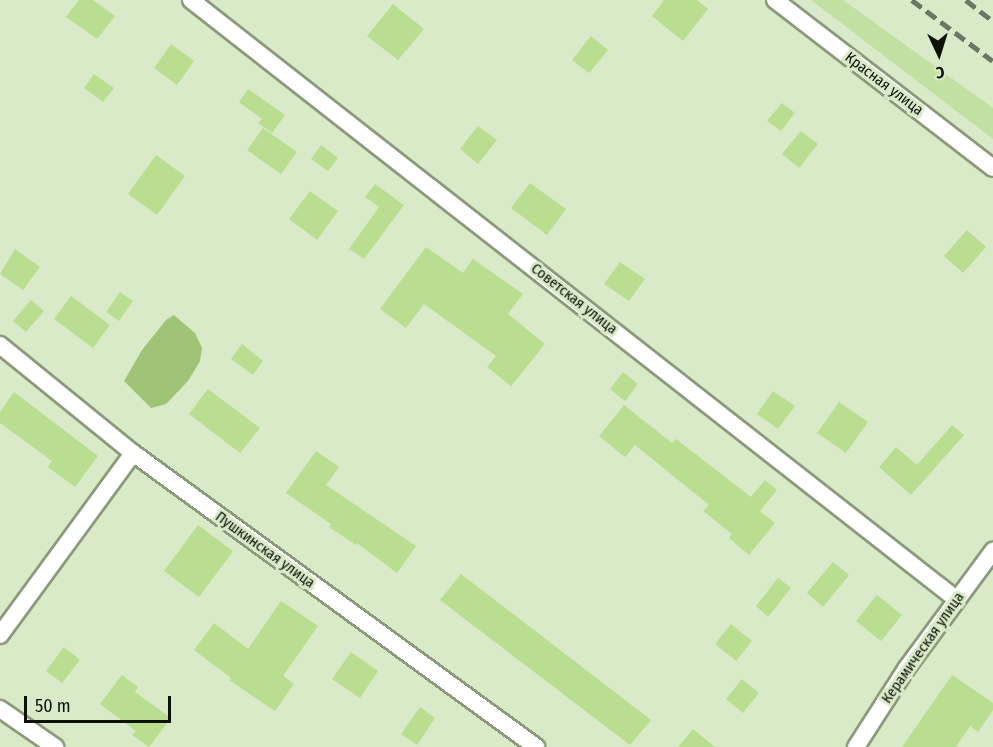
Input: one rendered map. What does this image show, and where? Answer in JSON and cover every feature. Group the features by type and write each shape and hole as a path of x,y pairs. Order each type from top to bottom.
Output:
{"street":[{"name":"Советская улица","path":"191,0 956,599"},
{"name":"Красная улица","path":"775,0 993,168"},
{"name":"Пушкинская улица","path":"0,345 133,453 536,747"},
{"path":"0,635 133,453"},
{"name":"Керамическая улица","path":"856,747 906,669 993,551"},
{"path":"0,709 55,747"}],"shaded area":[{"path":"811,0 843,0 993,108 993,139"},
{"path":"174,315 195,333 202,348 200,361 188,381 166,404 151,408 124,381 142,350 166,320"}],"building":[{"path":"79,0 93,0 115,16 97,39 66,17"},
{"path":"664,0 697,0 708,9 683,41 652,16"},
{"path":"393,4 424,29 398,60 367,36"},
{"path":"591,36 608,50 589,73 572,60"},
{"path":"171,44 194,61 177,85 154,68"},
{"path":"94,74 114,88 103,102 84,88"},
{"path":"248,89 285,115 272,133 258,123 262,119 239,102"},
{"path":"782,103 795,113 781,131 767,121"},
{"path":"478,126 497,140 478,164 460,149"},
{"path":"263,128 297,152 281,174 247,150"},
{"path":"801,131 818,144 799,168 782,154"},
{"path":"321,145 338,158 328,171 311,159"},
{"path":"156,155 185,176 157,215 128,194"},
{"path":"530,183 566,209 547,235 511,208"},
{"path":"375,184 404,205 364,259 349,249 379,207 365,197"},
{"path":"310,191 338,211 317,240 289,219"},
{"path":"967,230 986,247 963,273 944,256"},
{"path":"426,247 463,273 473,259 523,294 508,314 545,344 511,386 487,367 496,356 424,304 406,328 380,309"},
{"path":"15,249 40,267 23,290 0,274"},
{"path":"620,262 645,279 629,301 604,284"},
{"path":"120,292 133,301 119,321 106,312"},
{"path":"71,296 110,325 93,348 54,319"},
{"path":"31,300 44,311 26,332 13,321"},
{"path":"242,344 263,361 253,375 231,359"},
{"path":"623,372 638,384 625,401 610,389"},
{"path":"208,389 260,428 240,453 189,414"},
{"path":"773,391 795,406 778,429 757,414"},
{"path":"14,392 98,456 75,487 48,467 52,461 0,423 0,412"},
{"path":"839,402 868,422 846,453 817,433"},
{"path":"624,405 672,443 676,439 751,497 765,480 777,490 760,511 775,523 749,555 729,538 732,534 703,511 709,505 635,445 625,457 599,436"},
{"path":"952,425 964,435 911,495 879,467 896,447 917,465"},
{"path":"316,451 339,467 326,485 416,546 397,573 357,543 356,545 329,527 331,524 286,493"},
{"path":"198,525 233,551 199,597 164,571"},
{"path":"833,562 849,575 823,607 807,593"},
{"path":"461,574 651,720 630,745 440,600"},
{"path":"778,578 791,588 768,617 756,606"},
{"path":"877,595 902,615 881,641 856,621"},
{"path":"281,601 318,626 283,676 294,684 275,711 229,680 231,678 194,650 214,623 248,649"},
{"path":"731,624 752,641 736,661 715,644"},
{"path":"64,647 80,660 62,683 46,671"},
{"path":"351,652 378,671 360,698 332,679"},
{"path":"122,675 138,687 135,692 171,718 149,747 132,735 136,731 100,704"},
{"path":"952,675 993,703 993,710 978,732 970,726 956,747 902,747"},
{"path":"742,679 759,693 743,713 726,699"},
{"path":"420,707 435,718 417,745 401,734"},
{"path":"693,729 715,747 678,747"}],"railway":[{"path":"912,0 993,61"},
{"path":"966,0 993,21"}]}
